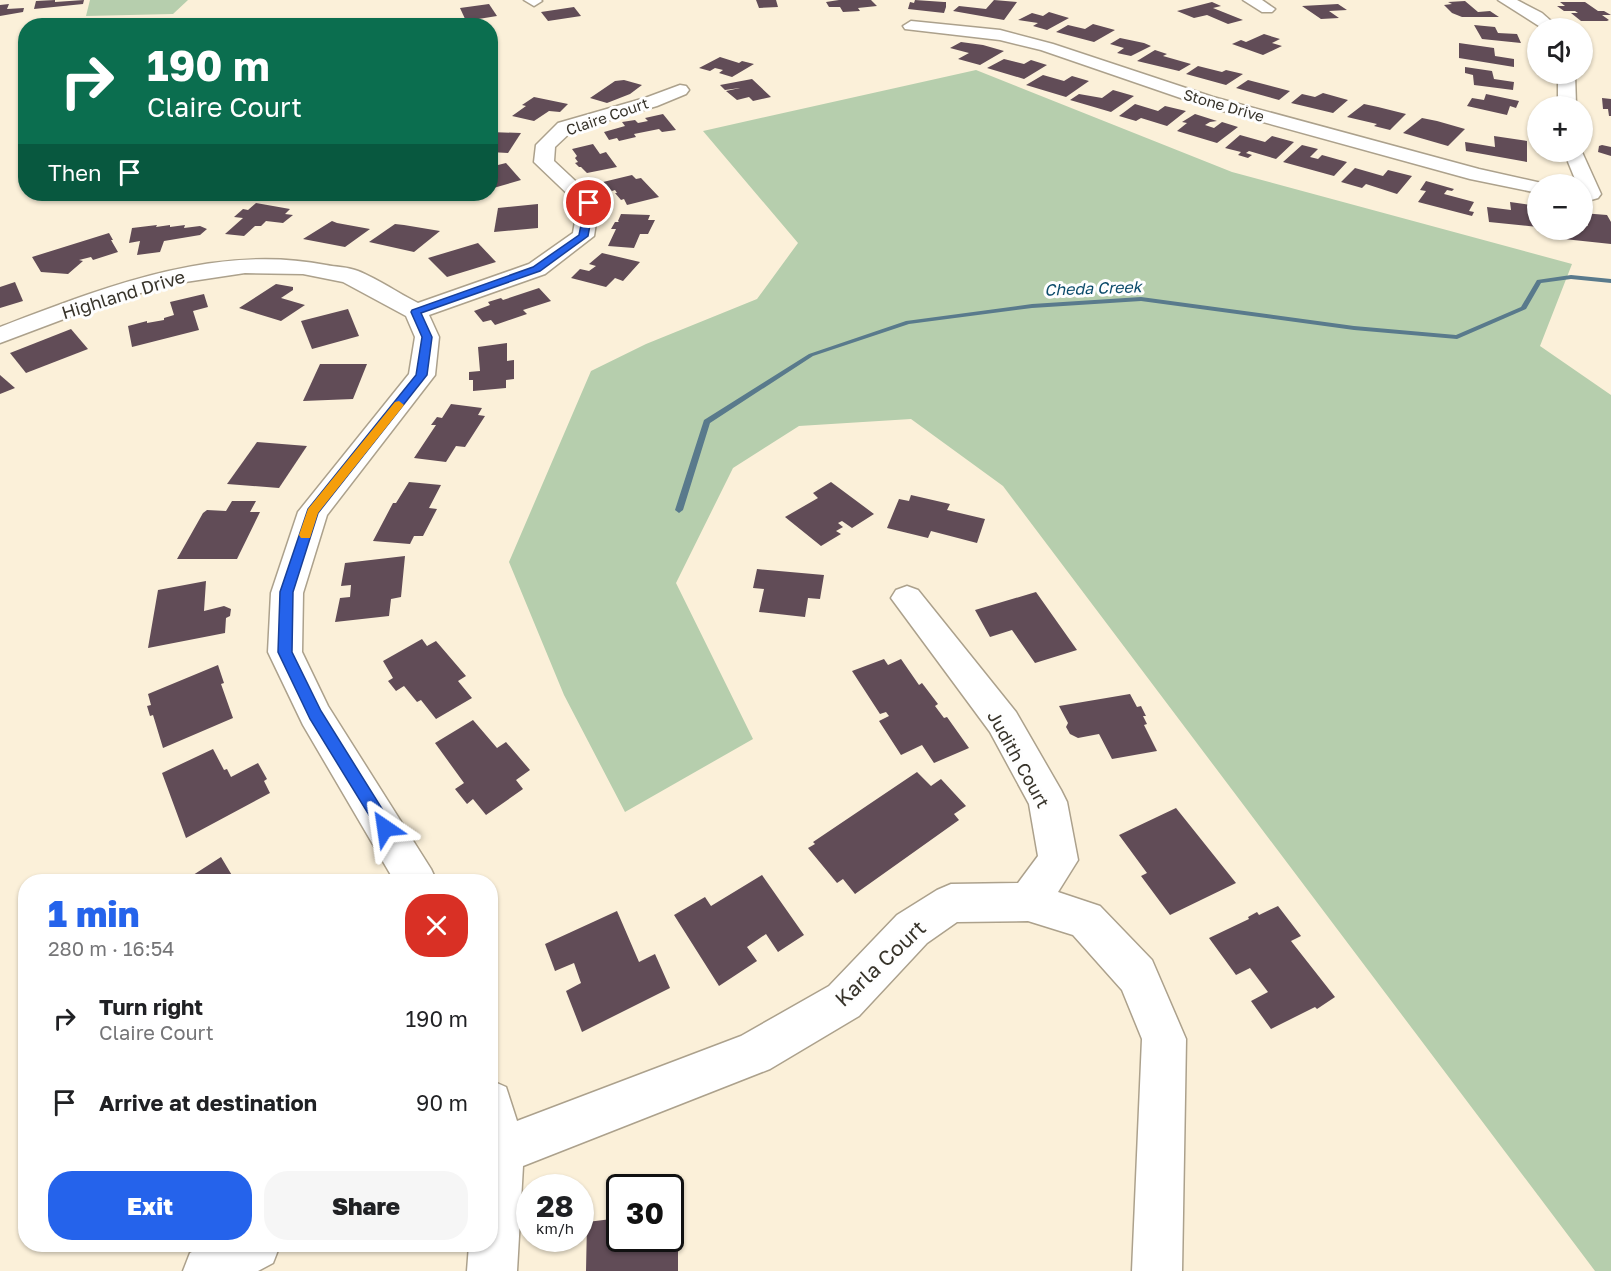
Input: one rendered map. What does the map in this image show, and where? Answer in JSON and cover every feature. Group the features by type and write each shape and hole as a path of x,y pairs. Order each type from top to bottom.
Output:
{"street":[{"path":"1251,0 1266,9"},
{"path":"1506,0 1538,18"},
{"name":"Stone Drive","path":"911,26 965,30 1038,45 1207,101 1477,175 1527,185"},
{"name":"Claire Court","path":"416,312 537,269 583,236 589,203 544,162 546,145 565,127 651,102 680,90"},
{"path":"1578,162 1595,194"},
{"name":"Highland Drive","path":"0,336 101,297 170,277 245,266 303,267 350,276 416,312"},
{"path":"412,874 315,715 285,652 286,592 312,512 422,375 427,337 416,312"},
{"name":"Judith Court","path":"907,598 1003,722 1048,802 1058,860 1028,902"},
{"name":"Karla Court","path":"498,1153 754,1053 844,1001 912,929 951,903 1028,902 1086,920 1137,975 1164,1039 1157,1271"},
{"path":"208,1271 242,1252"},
{"path":"492,1252 492,1271"}],"green space":[{"path":"90,0 188,0 173,14 86,16"},
{"path":"976,70 1232,172 1572,264 1540,346 1611,395 1611,1271 1595,1271 1003,486 911,419 799,426 733,468 676,583 753,739 625,812 564,695 509,562 591,371 646,344 757,299 798,243 703,131"}],"building":[{"path":"55,0 55,2 84,0 83,4 34,9 36,1"},
{"path":"756,0 776,0 778,7 759,8"},
{"path":"871,0 877,6 858,8 860,11 843,12 840,7 829,7 826,2"},
{"path":"915,0 946,2 944,13 908,9 910,2 914,3"},
{"path":"994,0 1017,2 1004,20 953,11 959,6 986,9"},
{"path":"1465,1 1478,12 1490,11 1499,17 1462,17 1452,13 1444,5 1452,4 1448,2"},
{"path":"1212,2 1221,6 1213,8 1243,20 1228,24 1207,15 1194,18 1177,11"},
{"path":"1560,2 1585,2 1598,11 1611,15 1602,15 1609,20 1607,21 1577,18 1571,13 1578,13 1575,11 1564,11 1557,6 1565,6"},
{"path":"9,4 7,9 24,8 23,12 0,16 0,5"},
{"path":"489,4 497,16 465,18 460,8"},
{"path":"1338,4 1347,10 1329,11 1339,18 1321,19 1302,6"},
{"path":"574,7 581,16 548,21 541,12"},
{"path":"1049,12 1069,18 1047,30 1033,26 1038,23 1018,20 1032,13 1043,16"},
{"path":"1093,24 1115,30 1094,42 1056,32 1068,25 1085,29"},
{"path":"1474,25 1495,27 1498,33 1517,34 1521,43 1482,39"},
{"path":"1264,34 1280,39 1272,43 1282,46 1263,55 1232,44 1241,40 1246,42"},
{"path":"1120,38 1151,46 1131,56 1117,53 1124,48 1110,44"},
{"path":"961,42 1004,51 980,65 958,59 969,53 950,48"},
{"path":"1459,43 1494,48 1495,56 1514,59 1514,67 1459,58"},
{"path":"1155,50 1167,54 1163,56 1191,64 1179,71 1137,61"},
{"path":"720,57 739,63 742,61 754,64 732,77 719,73 723,70 715,68 710,71 699,68"},
{"path":"1004,59 1024,64 1031,60 1047,65 1024,79 987,68"},
{"path":"1198,66 1243,74 1226,85 1186,74"},
{"path":"1465,67 1492,71 1494,79 1514,82 1513,90 1474,85 1473,75 1465,73"},
{"path":"1043,75 1064,81 1072,76 1089,81 1066,97 1026,85"},
{"path":"752,79 771,97 753,101 749,97 737,100 726,91 740,88 725,90 720,85"},
{"path":"624,80 642,85 630,94 607,103 590,98 615,81"},
{"path":"1248,80 1290,91 1279,100 1236,88"},
{"path":"1113,90 1134,96 1111,112 1070,100 1079,94 1102,98"},
{"path":"1323,93 1348,100 1333,113 1291,103 1302,94 1315,97"},
{"path":"1486,94 1519,101 1516,108 1510,106 1507,115 1467,106 1472,98 1484,100"},
{"path":"534,97 568,104 560,112 549,111 534,121 512,116"},
{"path":"1602,98 1611,99 1611,116 1609,116 1608,109 1603,109"},
{"path":"1135,104 1158,111 1165,106 1186,111 1167,126 1141,118 1136,121 1119,116"},
{"path":"1364,104 1406,114 1390,130 1374,126 1377,124 1347,117"},
{"path":"663,114 676,130 662,132 659,129 634,134 636,137 619,141 617,138 609,140 604,132 625,126 622,122 635,120 638,123 648,121 645,118"},
{"path":"1195,114 1217,121 1205,125 1214,128 1222,122 1238,127 1217,143 1177,131 1187,123 1182,122"},
{"path":"1422,118 1465,129 1448,146 1403,133"},
{"path":"498,132 521,133 508,153 498,152"},
{"path":"1240,135 1265,142 1272,136 1294,142 1276,159 1249,151 1246,153 1252,155 1248,158 1238,155 1241,152 1225,148"},
{"path":"1494,136 1527,141 1527,162 1466,151 1465,142 1495,147"},
{"path":"593,144 600,154 606,152 617,167 587,173 579,167 575,163 578,162 575,158 577,156 572,149"},
{"path":"1302,145 1318,149 1310,157 1318,159 1322,155 1347,162 1334,176 1283,162"},
{"path":"1599,146 1611,147 1611,156 1598,152"},
{"path":"506,163 521,180 498,187 498,165"},
{"path":"1355,168 1383,176 1388,170 1412,176 1397,194 1366,184 1362,188 1341,182"},
{"path":"632,175 636,179 641,178 659,197 627,205 624,199 621,200 615,193 617,193 615,190 612,191 603,182"},
{"path":"1426,181 1454,189 1447,190 1444,194 1474,202 1469,211 1474,212 1472,216 1418,202 1426,191 1420,190"},
{"path":"1510,202 1527,204 1527,226 1489,222 1487,207 1511,210"},
{"path":"256,203 290,209 285,214 293,215 283,223 266,221 261,226 255,226 244,236 225,234 243,218 234,217 243,209 248,210"},
{"path":"538,204 538,228 494,232 498,208"},
{"path":"621,214 650,215 648,220 655,220 648,234 640,234 634,248 608,246 616,229 611,229 615,222 619,222"},
{"path":"1593,214 1607,215 1611,222 1611,244 1573,240 1593,240"},
{"path":"332,221 370,229 345,247 303,239"},
{"path":"395,224 440,231 414,252 369,242"},
{"path":"157,225 156,227 185,225 184,228 200,226 207,229 200,235 164,241 160,252 137,255 140,241 129,243 132,228"},
{"path":"109,233 118,252 93,260 91,257 79,260 83,261 68,274 41,272 32,257"},
{"path":"478,243 496,262 447,277 428,258"},
{"path":"602,253 640,262 623,281 615,278 606,287 571,278 580,269 589,271 596,266 589,264"},
{"path":"15,282 23,301 0,308 0,287"},
{"path":"276,284 293,287 293,290 281,298 305,305 281,321 239,308"},
{"path":"539,288 551,301 523,310 527,314 495,325 491,320 483,322 474,311 490,305 488,302 501,298 503,300"},
{"path":"204,294 208,307 193,311 199,330 132,347 128,326 147,321 147,323 164,320 174,315 170,302"},
{"path":"348,309 359,336 312,349 301,321"},
{"path":"71,329 88,349 26,373 10,353"},
{"path":"507,343 507,361 514,360 514,379 506,380 506,388 473,391 473,380 469,380 469,372 480,371 478,347"},
{"path":"320,364 367,364 353,399 303,401"},
{"path":"0,375 15,388 0,394"},
{"path":"451,404 482,408 478,415 485,416 465,447 456,446 446,462 414,458 436,425 431,425 437,417 442,418"},
{"path":"257,442 307,446 279,488 227,484"},
{"path":"409,482 441,485 429,508 437,509 423,536 414,536 410,544 373,541 393,503 396,503"},
{"path":"831,482 874,514 852,528 842,521 838,523 843,527 836,531 841,534 821,546 785,517 818,498 813,493"},
{"path":"911,495 950,504 947,510 985,519 977,543 931,531 928,538 887,528 899,499 909,501"},
{"path":"232,501 256,501 250,512 260,512 237,559 177,559 203,513 207,510 226,511"},
{"path":"405,556 401,597 391,599 389,616 335,622 340,598 350,597 351,585 341,586 345,563"},
{"path":"757,569 824,575 820,599 808,598 805,617 759,612 764,589 753,588"},
{"path":"206,581 204,611 224,606 231,609 230,616 226,618 225,633 148,648 158,590"},
{"path":"1036,592 1077,650 1035,663 1012,630 990,637 975,610"},
{"path":"422,639 427,646 436,641 466,676 458,681 472,698 436,719 421,700 417,702 404,686 396,691 388,681 393,678 383,661"},
{"path":"884,659 888,665 901,659 919,685 922,683 938,704 935,706 944,718 947,717 969,748 934,763 922,745 901,755 879,721 889,716 886,712 880,714 852,671"},
{"path":"218,665 224,683 221,684 233,718 163,748 153,715 150,716 147,706 151,705 148,694"},
{"path":"1130,694 1137,707 1141,706 1146,716 1143,716 1147,724 1144,725 1157,751 1112,759 1099,734 1078,738 1070,734 1066,727 1068,723 1059,706"},
{"path":"473,720 497,748 506,742 530,770 516,780 523,789 486,815 473,799 467,804 455,789 464,783 435,743"},
{"path":"213,749 224,770 227,769 231,777 258,763 267,779 264,781 270,793 186,838 162,773"},
{"path":"917,772 931,786 941,779 966,806 954,814 959,820 855,894 843,879 837,883 808,848 815,844 813,842"},
{"path":"1176,808 1236,883 1170,915 1141,876 1147,873 1119,835"},
{"path":"221,857 231,874 195,874"},
{"path":"762,875 804,935 778,952 766,934 747,947 757,961 719,986 674,915 705,897 711,906"},
{"path":"1278,906 1301,936 1291,941 1335,997 1317,1009 1315,1007 1271,1029 1251,1001 1268,992 1250,968 1236,975 1209,938 1249,919 1248,917 1257,912 1259,915"},
{"path":"617,911 639,962 655,954 670,988 582,1032 566,991 581,983 574,963 555,971 545,944"},
{"path":"606,1220 606,1252 678,1252 678,1271 586,1271 586,1252 594,1252 594,1221"}],"waterway":[{"name":"Cheda Creek","path":"679,510 707,422 811,355 908,322 1032,306 1141,299 1354,328 1457,337 1524,308 1539,281 1571,277 1611,281"}],"slow traffic":[{"path":"305,535 312,512 399,405"}],"route":[{"path":"385,828 315,715 285,652 286,592 312,512 422,375 427,337 416,312 537,269 583,236 589,203"}]}
